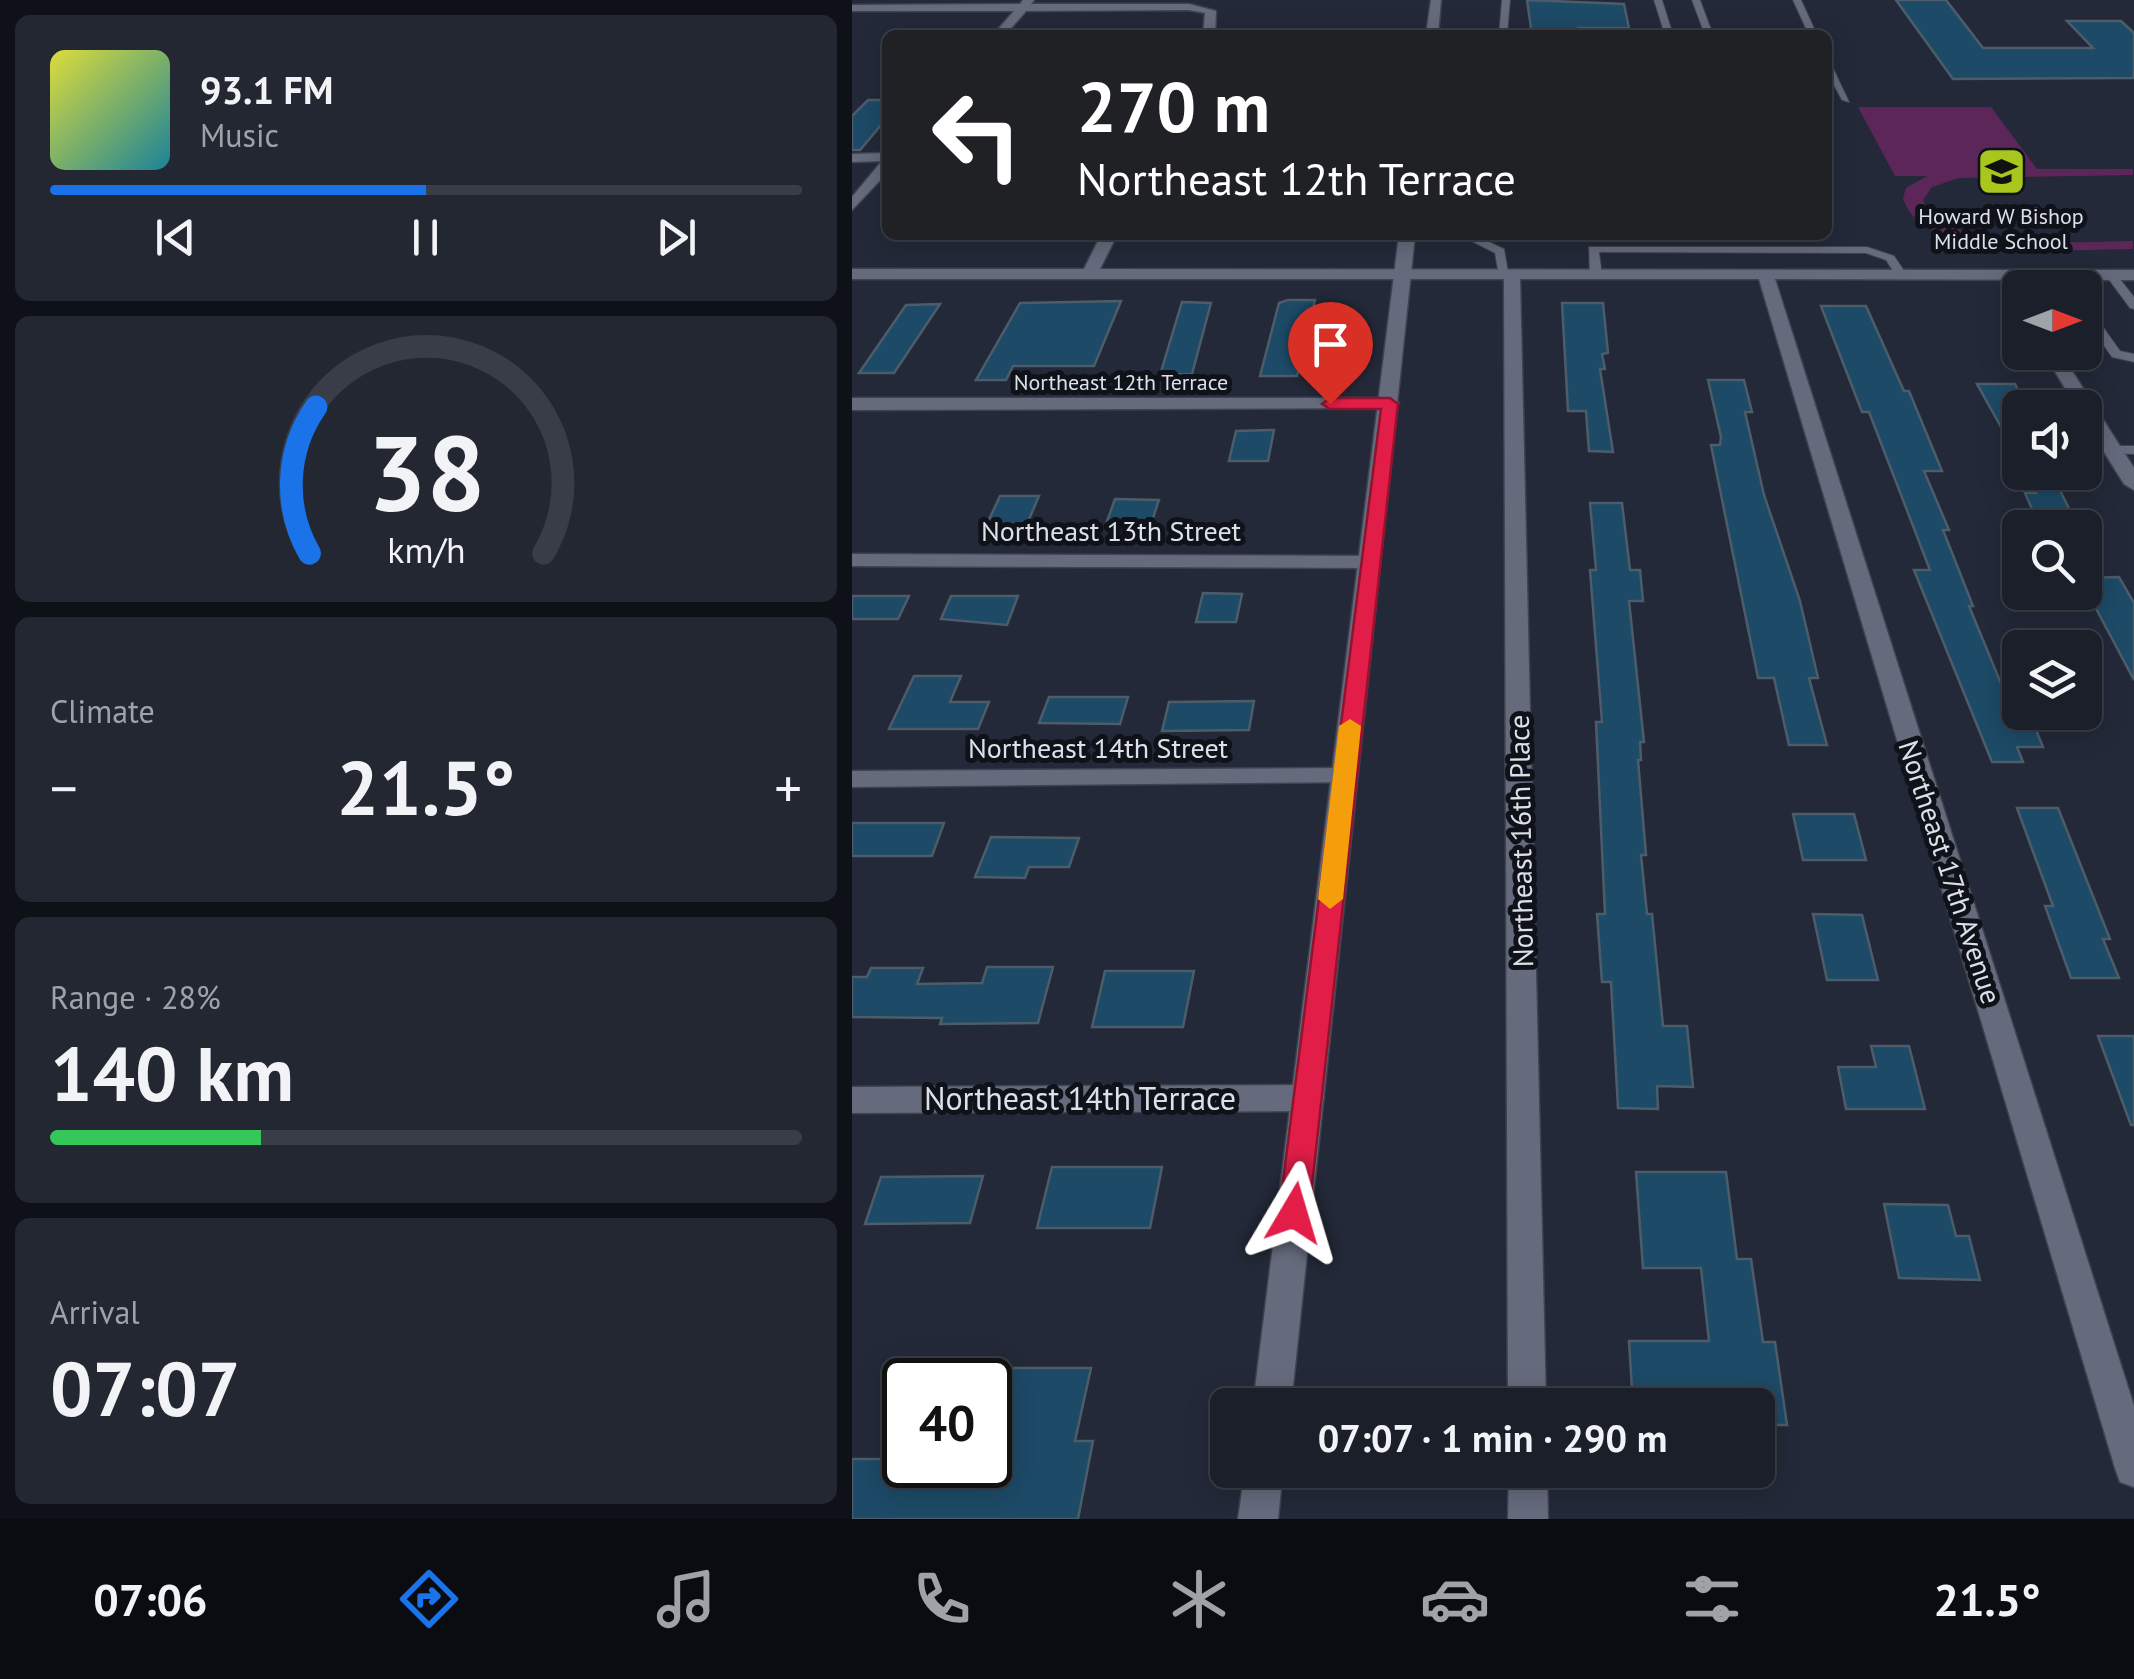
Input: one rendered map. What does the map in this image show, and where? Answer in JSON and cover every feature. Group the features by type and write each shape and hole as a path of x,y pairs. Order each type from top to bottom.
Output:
{"street":[{"path":"1433,30 1436,0"},
{"path":"1003,30 1026,4"},
{"path":"852,8 1158,6 1211,11 1209,30"},
{"path":"852,158 882,160"},
{"path":"852,206 882,167"},
{"path":"1090,274 1107,240"},
{"path":"1274,1388 1406,240"},
{"path":"852,274 2002,275"},
{"name":"Northeast 17th Avenue","path":"1766,275 2134,1468"},
{"path":"2102,276 2134,275"},
{"name":"Northeast 16th Place","path":"1508,276 1527,1388"},
{"path":"2061,370 2134,484"},
{"name":"Northeast 12th Terrace","path":"852,404 1390,404"},
{"name":"Northeast 13th Street","path":"852,560 1369,562"},
{"name":"Northeast 14th Street","path":"852,779 1344,776"},
{"name":"Northeast 14th Terrace","path":"852,1100 1308,1098"},
{"path":"1258,1519 1262,1488"},
{"path":"1528,1488 1528,1519"}],"lane":[{"path":"1504,30 1506,0"},
{"path":"1658,0 1667,30"},
{"path":"1696,0 1707,30"},
{"path":"1797,0 1811,30"},
{"path":"1832,73 1846,100"},
{"path":"1475,240 1500,252 1508,276"},
{"path":"1592,240 1596,276"},
{"path":"1700,240 1700,276"},
{"path":"1593,249 1867,250 1890,258 1901,275"},
{"path":"2111,275 2134,306"},
{"path":"2102,334 2116,354 2134,358"},
{"path":"2112,450 2134,450"}],"shaded area":[{"path":"1858,107 1991,107 2037,169 2133,169 2133,175 1959,178 1932,187 1923,200 1936,217 1957,229 1986,237 2051,242 2133,241 2133,249 2006,248 1939,233 1916,219 1903,198 1906,188 1927,176 1895,176"}],"building":[{"path":"1527,0 1624,4 1629,28 1578,28 1531,30"},
{"path":"1896,0 1946,0 1983,48 2093,48 2067,21 2121,21 2134,33 2134,78 1953,79"},
{"path":"868,100 882,100 882,124 860,150 852,150 852,116"},
{"path":"1315,300 1297,376 1260,376 1279,303"},
{"path":"1121,301 1094,366 1013,366 1006,380 976,380 1020,303"},
{"path":"1182,302 1211,303 1192,374 1160,375"},
{"path":"1562,303 1603,303 1608,353 1602,354 1605,369 1600,369 1613,452 1589,451 1586,411 1568,411"},
{"path":"940,304 894,373 859,373 906,305"},
{"path":"1821,306 1866,306 1904,391 1909,391 1942,471 1924,471 1949,530 1943,530 1973,606 1969,606 2002,686 2002,730 2036,730 2043,747 2017,747 2023,762 1992,762 1914,570 1930,570 1869,412 1862,412"},
{"path":"1708,380 1744,380 1752,412 1745,412 1764,495 1800,601 1818,678 1809,678 1827,745 1789,745 1774,678 1758,678 1711,445 1720,445 1721,437"},
{"path":"1977,384 2015,384 2018,390 2002,390 2002,429"},
{"path":"1274,430 1268,461 1229,461 1236,431"},
{"path":"2034,490 2060,490 2070,510 2032,510 2025,493 2036,493"},
{"path":"1000,496 1039,496 1027,524 987,524"},
{"path":"1115,499 1159,500 1151,524 1106,524"},
{"path":"1590,503 1622,503 1630,570 1640,570 1643,601 1629,601 1644,742 1640,742 1638,760 1647,914 1652,914 1663,1026 1687,1026 1693,1087 1657,1086 1658,1109 1618,1108 1611,982 1602,982 1597,914 1605,914 1596,722 1602,722 1590,570 1596,570"},
{"path":"2102,577 2119,577 2134,603 2134,680 2097,610 2102,610"},
{"path":"1203,593 1242,594 1236,622 1196,622"},
{"path":"852,596 909,596 898,619 852,619"},
{"path":"951,596 1018,596 1007,625 941,619"},
{"path":"914,676 961,676 950,702 989,702 978,729 889,729"},
{"path":"1049,697 1128,697 1120,724 1039,723"},
{"path":"1254,701 1249,730 1162,731 1169,702"},
{"path":"2017,808 2058,808 2110,939 2103,939 2119,978 2071,978 2045,906 2053,906"},
{"path":"1793,814 1854,814 1866,860 1803,860"},
{"path":"852,823 944,823 932,856 852,856"},
{"path":"991,837 1079,838 1069,867 1029,867 1025,878 975,877"},
{"path":"1813,914 1862,915 1878,980 1827,980"},
{"path":"987,967 1053,967 1038,1023 940,1024 942,1018 852,1017 852,977 867,977 871,968 923,968 917,984 982,983"},
{"path":"1105,971 1194,971 1183,1027 1092,1027"},
{"path":"2098,1036 2134,1036 2134,1125 2131,1125"},
{"path":"1871,1046 1909,1046 1925,1109 1846,1109 1838,1067 1876,1067"},
{"path":"1052,1167 1162,1167 1150,1228 1037,1228"},
{"path":"1636,1172 1726,1172 1737,1259 1751,1259 1763,1342 1775,1342 1787,1425 1775,1425 1775,1388 1632,1388 1629,1341 1709,1341 1701,1268 1643,1268"},
{"path":"983,1176 970,1223 865,1224 881,1177"},
{"path":"1884,1204 1948,1205 1956,1236 1969,1236 1980,1280 1899,1278"},
{"path":"1012,1368 1091,1368 1075,1441 1093,1441 1078,1519 852,1519 852,1459 882,1459 882,1488 1012,1488"}],"slow traffic":[{"path":"1330,899 1350,726"}],"place":[{"name":"Howard W Bishop Middle School","path":"2001,172"}],"route":[{"path":"1294,1213 1390,404 1330,404"}]}
